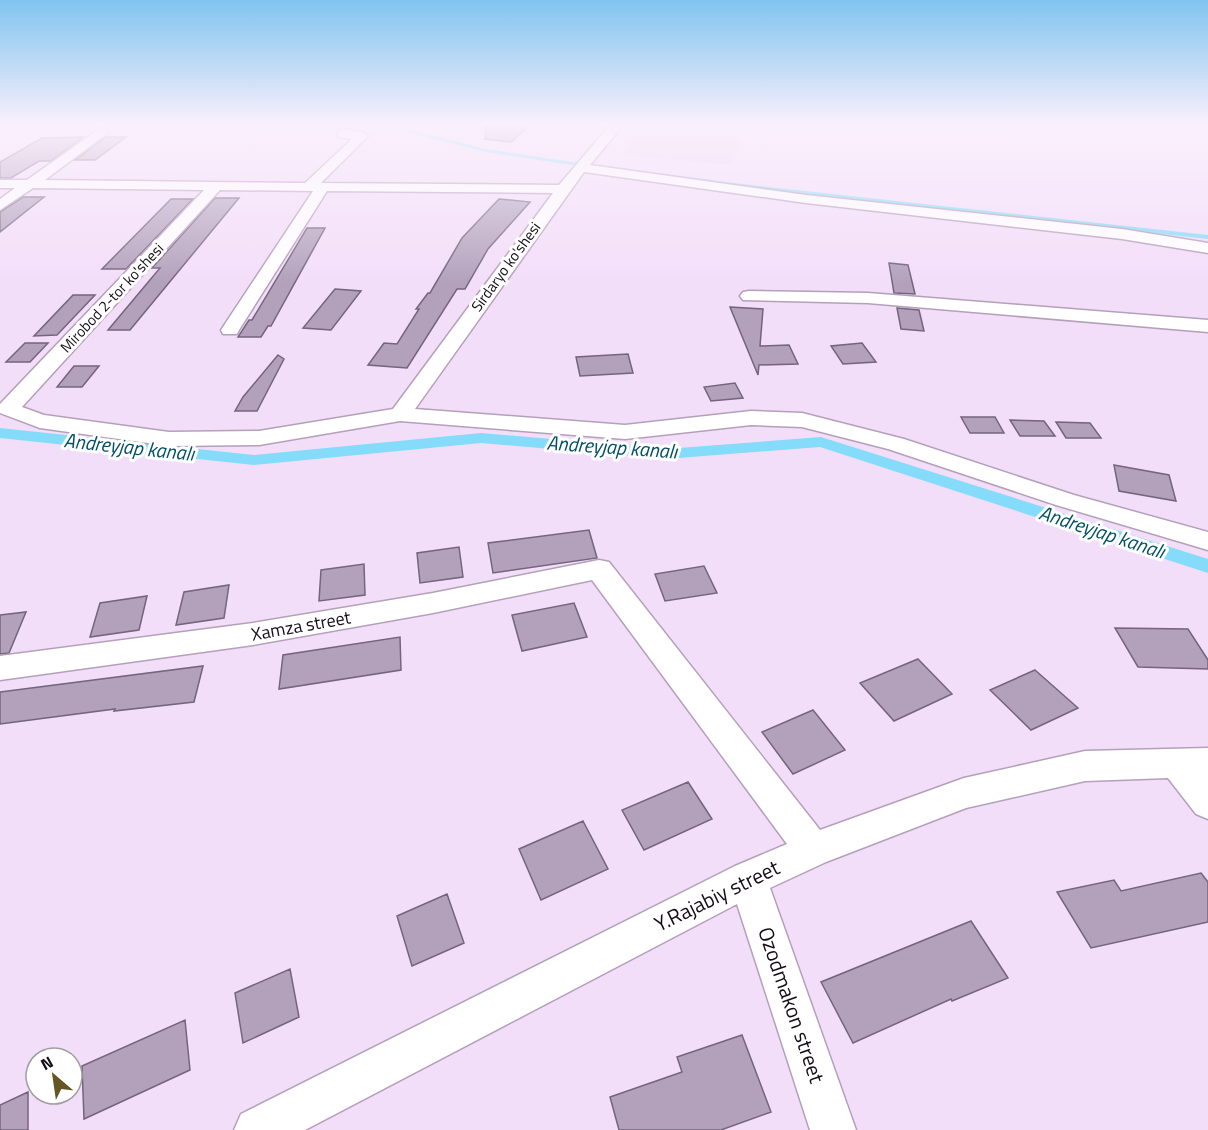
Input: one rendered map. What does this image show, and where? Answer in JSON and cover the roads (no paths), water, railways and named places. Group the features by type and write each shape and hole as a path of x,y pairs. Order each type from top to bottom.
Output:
{"street":[{"path":"0,206 41,177"},
{"path":"230,330 316,187 325,177"},
{"name":"Sirdaryo ko'shesi","path":"400,414 562,189 574,177"},
{"path":"646,177 806,199 1122,234 1208,248"},
{"path":"0,184 562,189"},
{"name":"Mirobod 2-tor ko'shesi","path":"216,186 8,409 40,421 169,439 258,438 400,414"},
{"path":"749,296 868,298 1208,326"},
{"path":"400,414 625,432 751,418 802,420 896,444 1065,500 1208,541"},
{"name":"Xamza street","path":"0,668 253,634 433,603 599,569 813,850"},
{"path":"1192,763 1208,803"},
{"name":"Y.Rajabiy street","path":"257,1130 748,879 813,850 964,793 1085,766 1192,763"},
{"name":"Ozodmakon street","path":"748,879 833,1130"}],"waterway":[{"path":"676,177 992,213"},
{"path":"979,212 1208,237"},
{"name":"Andreyjap kanalı","path":"0,433 254,460 481,438 666,454 821,442 1208,566"}]}
